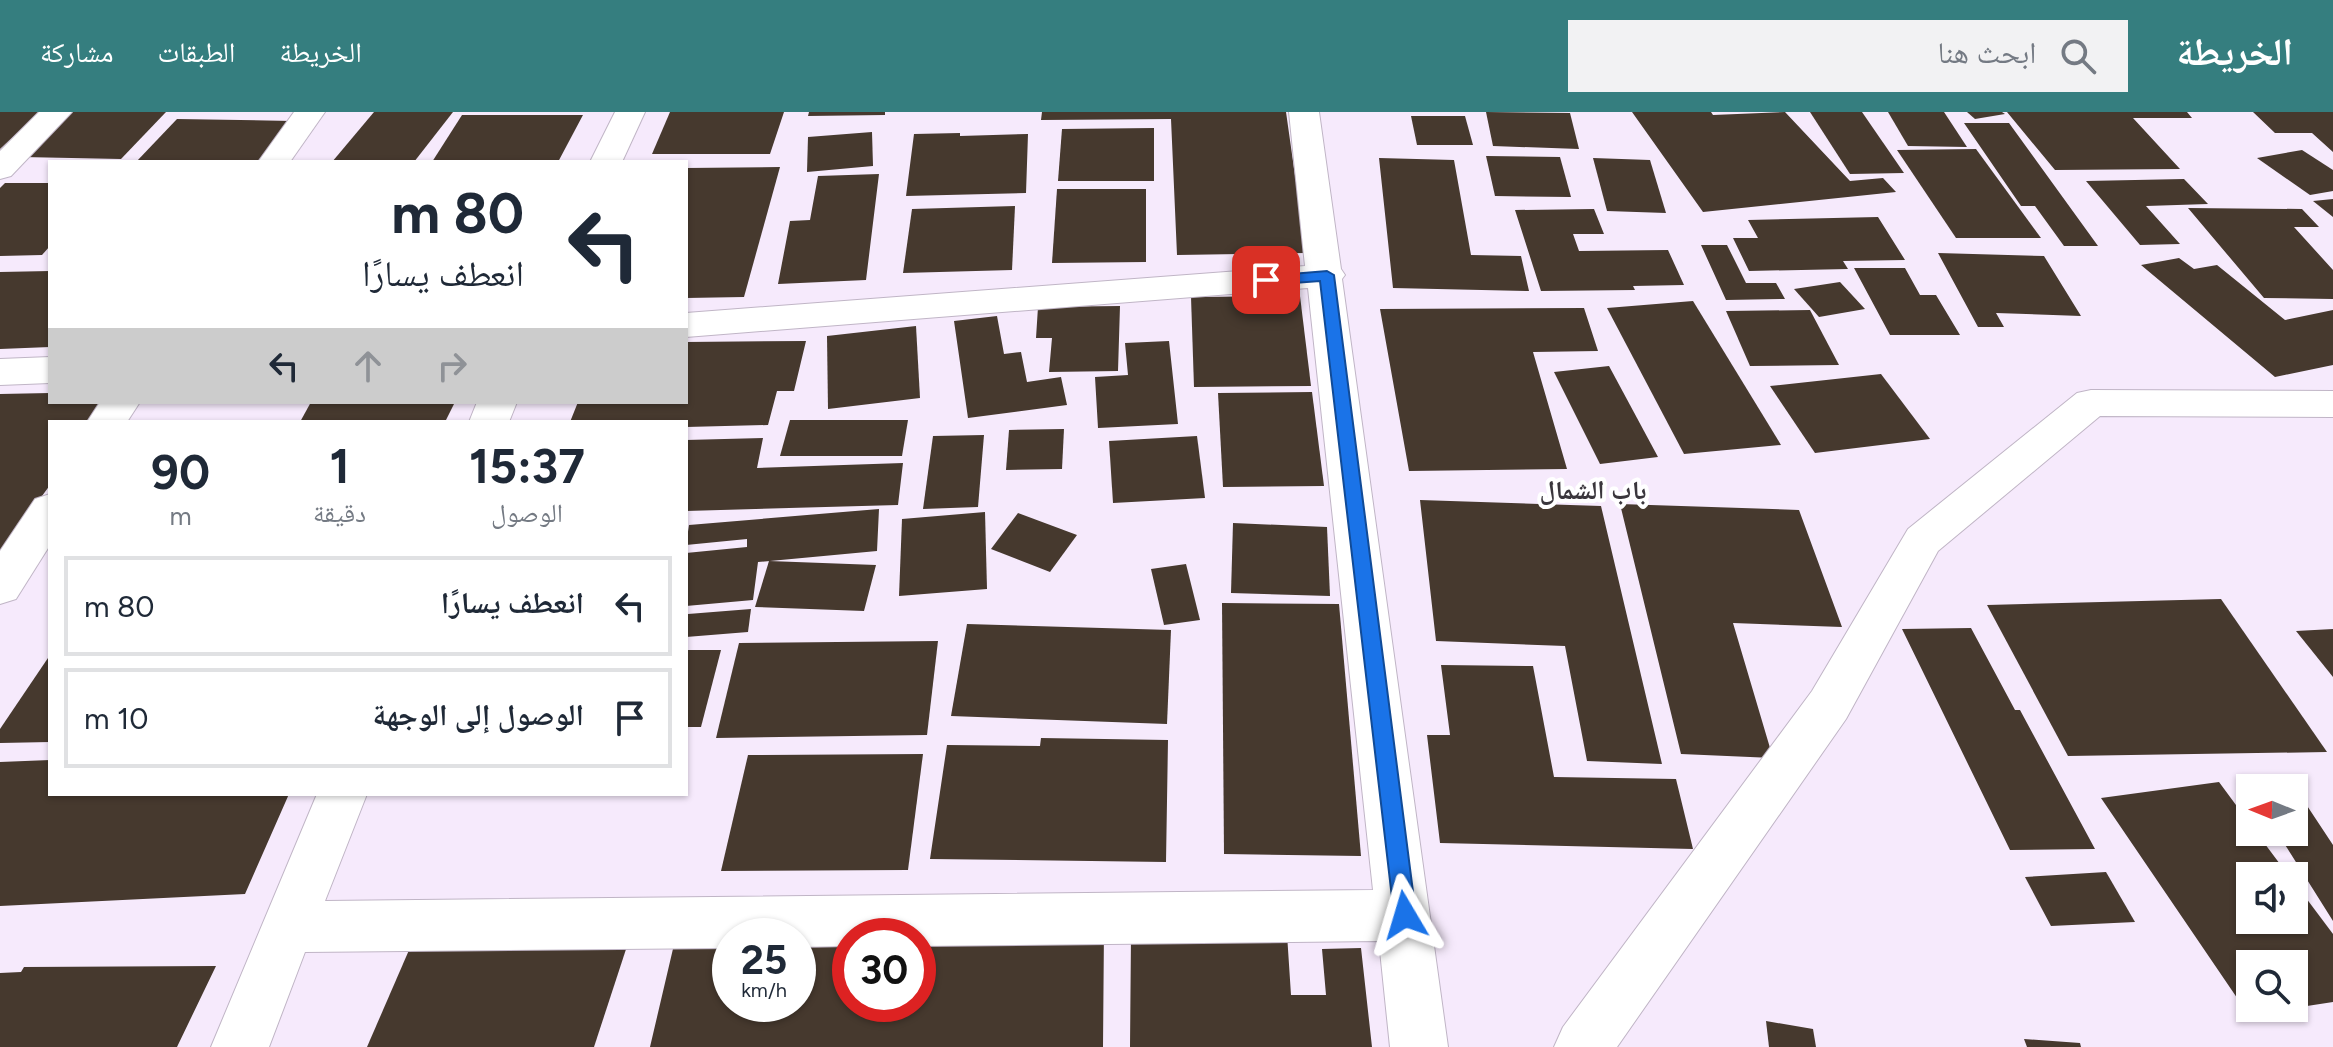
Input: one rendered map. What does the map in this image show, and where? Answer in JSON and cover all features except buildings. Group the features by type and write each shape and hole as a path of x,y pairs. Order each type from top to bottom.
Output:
{"street":[{"path":"0,169 57,112"},
{"path":"275,160 310,112"},
{"path":"607,160 630,112"},
{"path":"1304,112 1327,275 1419,1047"},
{"path":"688,325 1327,275"},
{"path":"0,372 48,370"},
{"path":"1583,1047 1829,705 1923,540 2091,403 2333,404"},
{"path":"0,587 48,513"},
{"path":"240,1047 341,796"},
{"path":"289,927 1405,915"}],"district":[{"name":"باب الشمال","path":"1593,490"}],"route":[{"path":"1266,280 1327,275 1405,915"}]}
